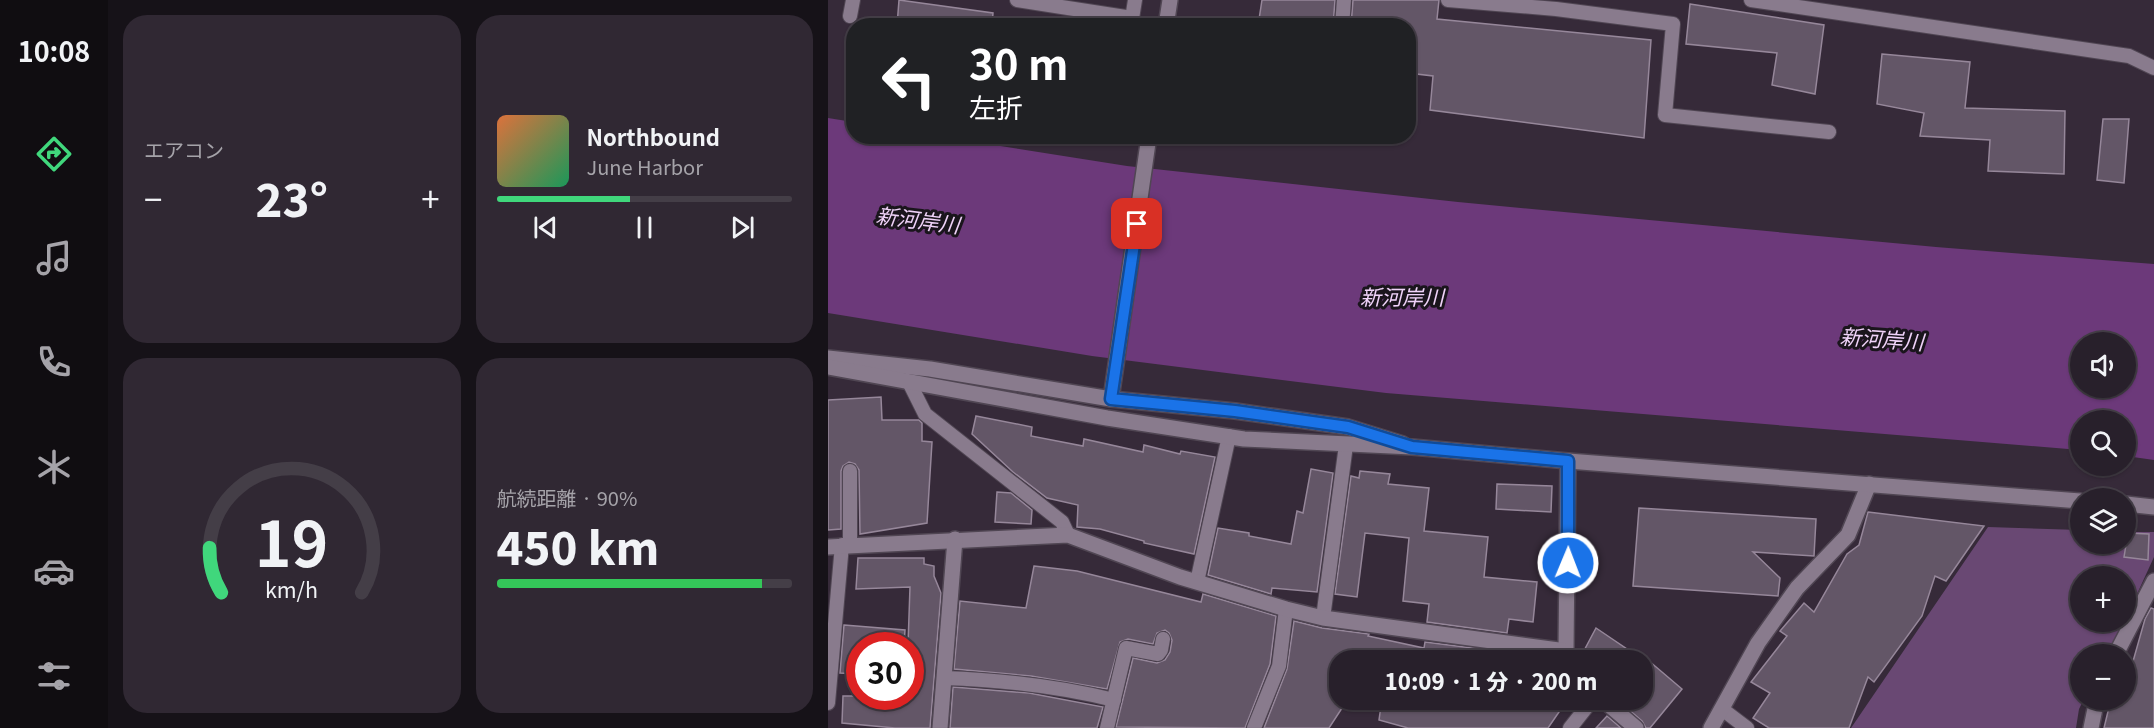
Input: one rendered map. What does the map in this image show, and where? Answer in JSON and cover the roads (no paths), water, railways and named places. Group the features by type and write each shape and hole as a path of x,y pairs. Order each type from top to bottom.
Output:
{"street":[{"path":"1167,18 1170,0"},
{"path":"1111,399 1148,144"},
{"path":"828,358 930,369 1111,399 1235,411 1348,427 1412,447"},
{"path":"828,367 1107,418 1229,436 1346,445 1412,447 2070,500"},
{"path":"1568,461 1569,650"},
{"path":"1711,728 1758,643 1797,588 1848,535 1869,484"},
{"path":"2136,505 2154,507"},
{"path":"840,545 1068,535 1197,582 1286,609 1323,618 1530,650"},
{"path":"940,728 955,539"},
{"path":"2121,644 2154,581"},
{"path":"1615,710 1636,728"},
{"path":"2091,728 2095,710"}],"lane":[{"path":"850,16 853,0"},
{"path":"1017,0 1111,18"},
{"path":"1133,18 1135,0"},
{"path":"1343,18 1344,0"},
{"path":"1448,0 1557,5 1673,24 1665,115 1829,132"},
{"path":"1751,0 2129,56 2154,68"},
{"path":"909,382 925,414 1062,522 1068,535"},
{"path":"1197,582 1229,436"},
{"path":"1323,618 1346,445"},
{"path":"828,703 840,545 850,471"},
{"path":"1254,728 1278,666 1286,609"},
{"path":"1107,728 1126,648 1158,654 1163,639"},
{"path":"945,678 1004,680 1079,691 1113,700"},
{"path":"1722,709 1747,728"},
{"path":"1570,728 1584,710"}],"water":[{"name":"新河岸川","path":"828,118 846,121 846,144 987,144 1127,166 1458,202 1936,247 2154,264 2154,460 2136,457 2136,410 2070,410 2070,449 1386,393 1092,356 828,313"}]}
